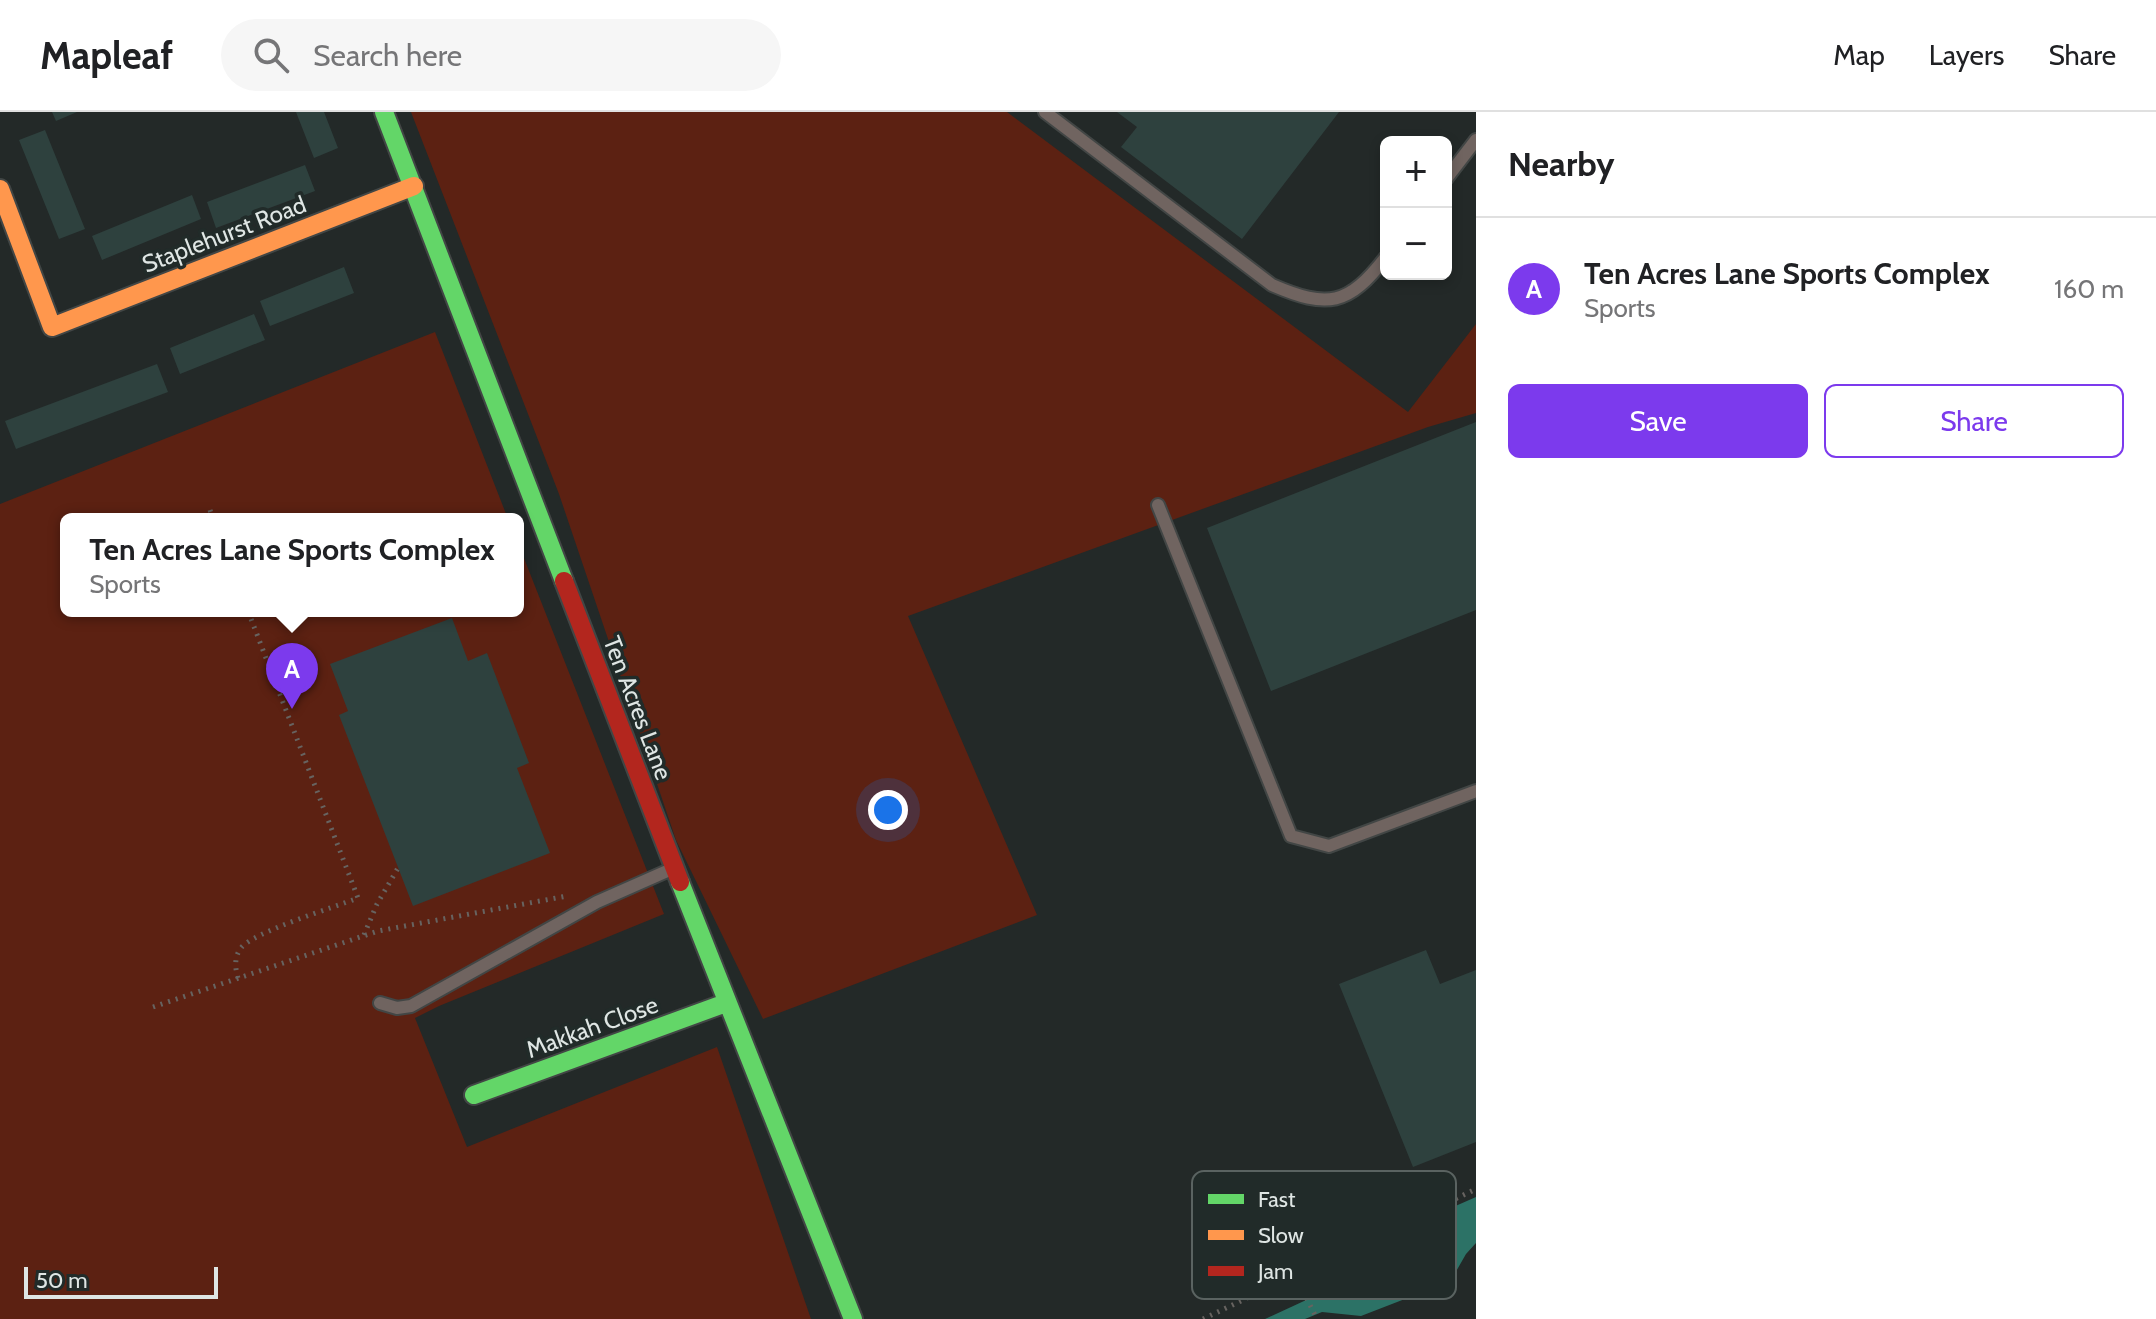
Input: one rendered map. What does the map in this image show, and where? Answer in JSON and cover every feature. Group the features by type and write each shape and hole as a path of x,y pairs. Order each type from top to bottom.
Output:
{"street":[{"name":"Ten Acres Lane","path":"384,112 726,1003 853,1319"},
{"name":"Staplehurst Road","path":"0,189 52,327 414,186"},
{"name":"Makkah Close","path":"474,1095 726,1003"}],"lane":[{"path":"1045,112 1272,285 1303,298 1327,300 1350,295 1380,265"},
{"path":"1452,171 1476,140"},
{"path":"1158,505 1291,836 1329,846 1476,791"},
{"path":"380,1003 397,1008 411,1006 587,908 674,868"}],"path":[{"path":"238,978 235,962 242,946 260,935 358,898 250,617"},
{"path":"364,936 377,904 398,868"},
{"path":"153,1007 378,931 580,894 587,908"},
{"path":"1456,1199 1476,1189"},
{"path":"1203,1319 1245,1299"},
{"path":"1307,1299 1317,1319"}],"shaded area":[{"path":"411,112 1007,112 1408,412 1476,324 1476,413 1428,427 908,616 1037,915 763,1019 676,840 559,494"},
{"path":"435,332 506,513 60,513 60,617 524,617 524,558 664,914 415,1018 467,1147 717,1047 811,1319 0,1319 0,504"},
{"path":"1476,1197 1476,1243 1456,1272 1456,1206"},
{"path":"1308,1299 1405,1299 1361,1316 1322,1312 1305,1319 1265,1319"}],"building":[{"path":"52,112 77,112 56,121"},
{"path":"296,112 324,112 338,148 314,158"},
{"path":"1117,112 1339,112 1242,239 1121,147 1137,127"},
{"path":"45,130 85,229 59,239 19,140"},
{"path":"305,165 315,191 216,228 207,202"},
{"path":"192,195 201,219 102,260 92,236"},
{"path":"344,267 354,293 270,326 260,301"},
{"path":"254,314 265,340 180,374 170,348"},
{"path":"157,364 168,392 16,449 5,421"},
{"path":"1476,422 1476,610 1271,691 1207,528"},
{"path":"452,618 468,661 487,653 529,763 517,768 550,853 413,906 339,715 348,711 330,664"},
{"path":"1426,950 1440,984 1476,970 1476,1142 1413,1167 1339,984"}],"traffic: fast":[{"path":"384,112 564,581"},
{"path":"680,882 853,1319"},
{"path":"474,1095 726,1003"}],"traffic: slow":[{"path":"0,189 52,327 414,186"}],"traffic: jam":[{"path":"564,581 680,882"}],"place":[{"name":"Ten Acres Lane Sports Complex","path":"292,709"}]}
